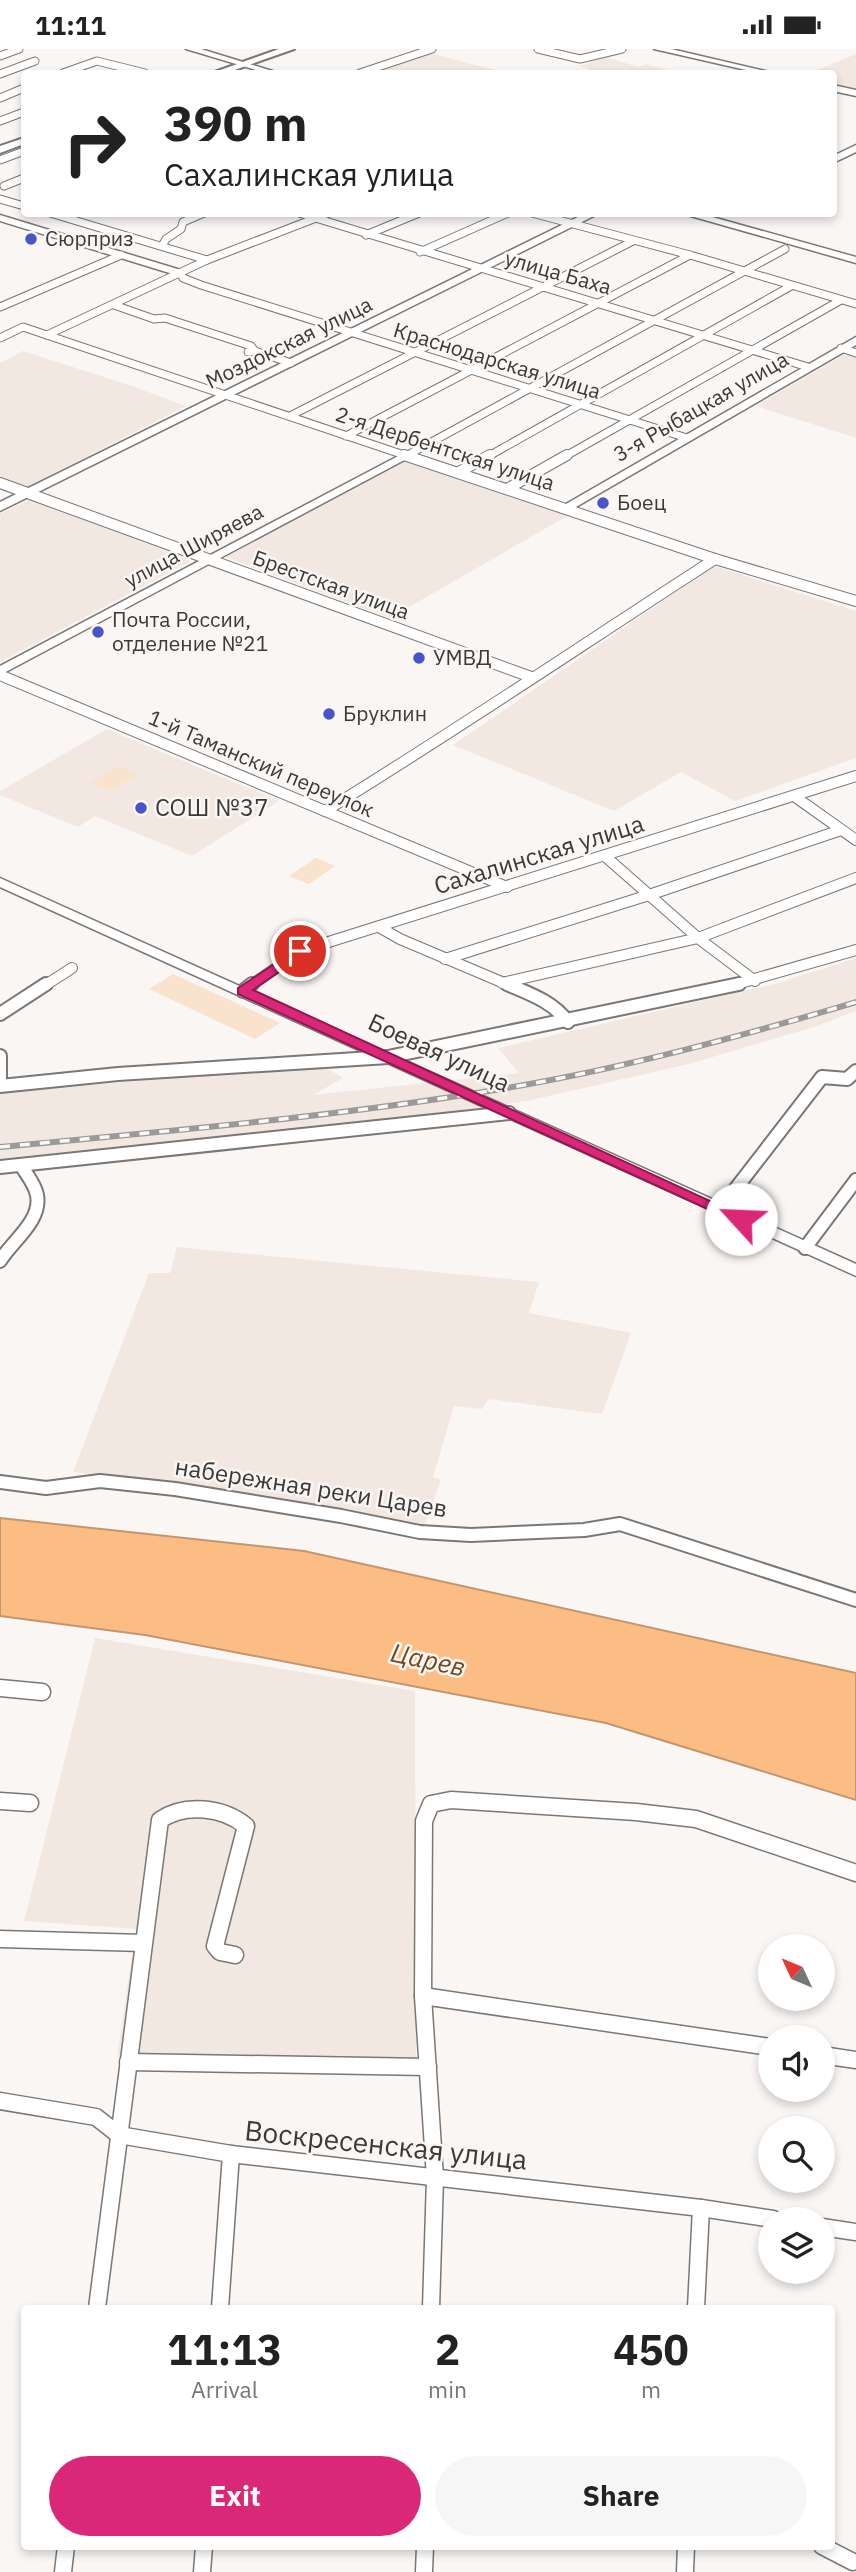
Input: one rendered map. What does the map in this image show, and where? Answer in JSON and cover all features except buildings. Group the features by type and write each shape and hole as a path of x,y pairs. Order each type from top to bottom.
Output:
{"main road":[{"path":"191,49 264,70"},
{"path":"224,70 269,49"},
{"path":"212,70 289,49"},
{"path":"659,49 755,70"},
{"path":"837,89 856,93"},
{"path":"0,143 21,136"},
{"path":"0,150 21,142"},
{"path":"837,158 856,148"},
{"name":"Моздокская улица","path":"0,507 588,217"},
{"path":"699,217 856,260"},
{"path":"716,222 725,217"},
{"path":"0,218 180,273"},
{"name":"3-я Рыбацкая улица","path":"565,508 856,340"},
{"name":"улица Ширяева","path":"0,673 406,456"},
{"name":"Боевая улица","path":"0,882 856,1271"}],"street":[{"path":"1,52 19,49"},
{"path":"368,70 432,49"},
{"path":"538,49 578,61 622,49"},
{"path":"0,74 35,61"},
{"path":"71,70 96,61 126,70"},
{"path":"0,101 21,90"},
{"path":"0,101 21,110"},
{"path":"0,121 21,112"},
{"path":"0,160 21,152"},
{"path":"4,186 21,179"},
{"path":"0,199 21,205"},
{"path":"64,217 207,260"},
{"path":"162,246 166,239 181,229 180,224 195,217"},
{"name":"улица Баха","path":"309,217 808,367"},
{"path":"47,335 207,260 319,217"},
{"path":"366,235 409,217"},
{"path":"420,251 499,217"},
{"path":"546,217 690,255 856,304"},
{"path":"290,416 633,241"},
{"path":"406,456 785,250"},
{"path":"0,307 121,255"},
{"path":"346,436 690,255"},
{"name":"Краснодарская улица","path":"180,273 183,278 201,285 687,438"},
{"path":"459,472 702,333 791,286"},
{"path":"507,489 841,300"},
{"path":"114,305 154,319 156,323 242,351 255,351 291,363"},
{"name":"2-я Дербентская улица","path":"0,338 23,327 715,559 856,601"},
{"path":"841,348 856,353"},
{"name":"Брестская улица","path":"0,483 531,677"},
{"path":"325,811 438,742 531,677 715,559"},
{"name":"1-й Таманский переулок","path":"0,673 506,887"},
{"name":"Сахалинская улица","path":"243,991 300,951 606,857 856,776"},
{"path":"794,796 856,840"},
{"path":"445,959 649,895 841,830"},
{"path":"606,857 698,938 755,981"},
{"path":"502,983 698,938 856,878"},
{"path":"379,927 445,959 548,1002 558,1009 568,1022"},
{"path":"0,1056 0,1084 388,1057 568,1022 755,981 856,950"},
{"path":"0,1014 72,968"},
{"path":"720,1209 822,1077 853,1077"},
{"path":"0,1167 509,1113"},
{"path":"0,1261 16,1239 32,1225 37,1195 21,1165"},
{"path":"805,1248 856,1180"},
{"name":"набережная реки Царев","path":"0,1482 46,1488 100,1481 175,1489 432,1533 471,1535 584,1530 620,1524 856,1600"},
{"path":"0,1688 42,1692"},
{"path":"431,2305 435,2178 423,1996 424,1821 430,1804 451,1800 636,1812 696,1819 856,1873"},
{"path":"0,1801 30,1803"},
{"path":"97,2305 142,1943 160,1820 167,1813 177,1809 226,1813 240,1818 246,1826 215,1946 220,1952 235,1955"},
{"path":"0,1939 142,1943"},
{"path":"423,1996 758,2045"},
{"path":"835,2057 856,2060"},
{"path":"128,2062 428,2067"},
{"name":"Воскресенская улица","path":"0,2101 96,2117 119,2135 231,2154 701,2207 758,2216"},
{"path":"220,2305 231,2154"},
{"path":"696,2305 701,2207"},
{"path":"835,2229 856,2232"},
{"path":"63,2572 66,2550"},
{"path":"202,2572 204,2550"},
{"path":"424,2572 425,2550"},
{"path":"685,2572 686,2550"},
{"path":"829,2550 853,2563"}],"shaded area":[{"path":"627,49 630,50 609,58 638,67 646,64 669,70 587,70 589,69 580,66"},
{"path":"427,52 495,70 377,70"},
{"path":"856,54 856,89 837,86 837,70 817,70"},
{"path":"23,351 186,406 27,487 0,477 0,363"},
{"path":"845,354 856,357 856,438 756,406"},
{"path":"409,459 569,515 390,618 223,556"},
{"path":"30,499 191,561 0,662 0,514"},
{"path":"714,566 856,611 856,758 735,801 681,772 614,811 453,745"},
{"path":"107,729 279,801 192,856 95,816 78,827 0,795 0,791"},
{"path":"119,766 138,774 110,791 90,783"},
{"path":"316,858 335,866 309,884 289,876"},
{"path":"856,958 856,1011 817,1026 689,1064 527,1101 450,1112 0,1162 0,1093 322,1065 343,1078 313,1095 519,1073 498,1048 778,983"},
{"path":"173,974 280,1023 255,1039 149,989"},
{"path":"177,1247 539,1282 529,1313 631,1333 602,1414 489,1399 482,1409 454,1406 433,1477 441,1480 424,1527 261,1495 73,1472 149,1273 170,1273"},
{"path":"95,1638 415,1691 416,2060 117,2057 136,1929 24,1921"}],"water":[{"name":"Царев","path":"0,1518 304,1551 856,1673 856,1800 606,1723 145,1635 0,1616"}],"railway":[{"path":"0,1147 314,1115 501,1089 680,1051 856,1002"}],"place":[{"name":"Сюрприз","path":"31,239"},
{"name":"Боец","path":"603,503"},
{"name":"Почта России, отделение №21","path":"98,632"},
{"name":"УМВД","path":"419,658"},
{"name":"Бруклин","path":"329,714"},
{"name":"СОШ №37","path":"141,808"}],"route":[{"path":"300,951 243,991 741,1219"}]}
